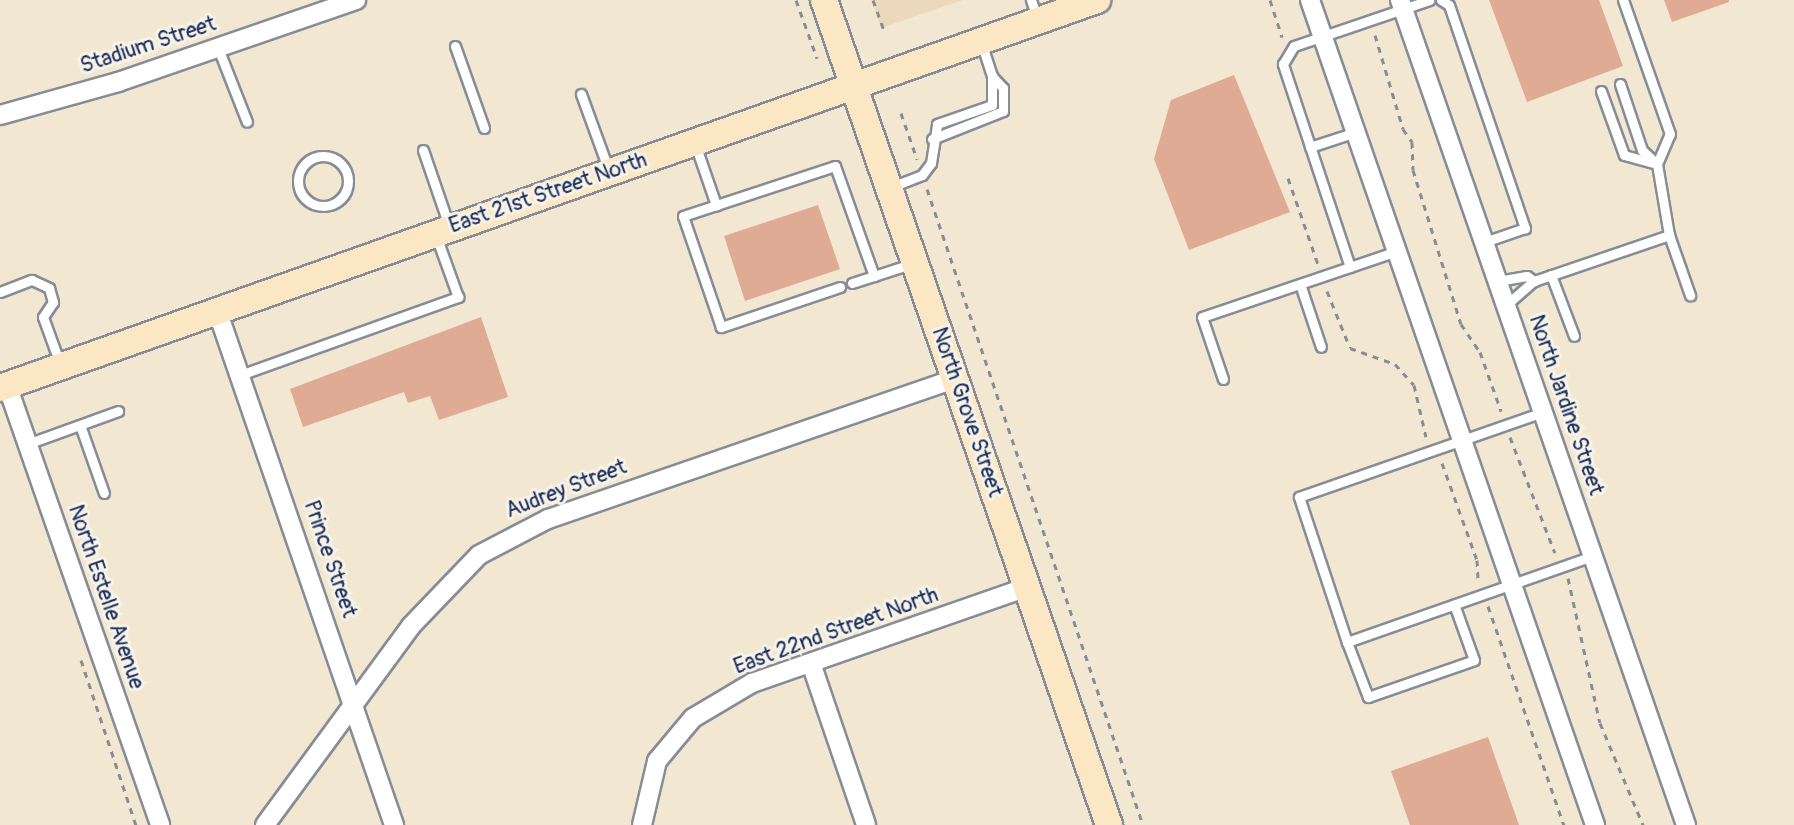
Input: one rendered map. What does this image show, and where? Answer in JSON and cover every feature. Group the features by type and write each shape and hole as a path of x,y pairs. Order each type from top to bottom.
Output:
{"main road":[{"name":"North Grove Street","path":"824,0 1109,825"},
{"name":"East 21st Street North","path":"4,386 981,42 1034,10 1097,0"}],"street":[{"name":"Stadium Street","path":"0,115 218,48 356,0"},
{"path":"1310,0 1595,825"},
{"name":"North Jardine Street","path":"1401,4 1686,825"},
{"name":"Prince Street","path":"217,310 394,825"},
{"name":"Audrey Street","path":"265,825 411,626 479,555 509,537 955,379"},
{"name":"North Estelle Avenue","path":"4,386 160,825"},
{"name":"East 22nd Street North","path":"642,825 657,761 693,718 752,683 1028,587"},
{"path":"811,663 866,825"}],"lane":[{"path":"1350,267 1283,64 1288,51 1401,4 1429,0"},
{"path":"1441,0 1449,5 1525,228 1484,242"},
{"path":"1623,0 1670,134 1657,164 1669,235 1690,295"},
{"path":"889,188 922,175 931,163 932,139 937,124 992,105 992,76 981,42"},
{"path":"455,46 484,128"},
{"path":"218,48 247,122"},
{"path":"1620,84 1642,150 1657,164"},
{"path":"1601,91 1624,155 1657,164"},
{"path":"581,94 609,172"},
{"path":"1310,147 1356,132"},
{"path":"694,141 716,205"},
{"path":"240,375 458,297 423,150"},
{"path":"329,157 343,165 347,189 330,206 314,205 301,194 301,170 312,159 329,157"},
{"path":"840,287 721,327 683,216 835,166 874,276"},
{"path":"1506,305 1534,281 1669,235"},
{"path":"1223,379 1202,317 1398,251"},
{"path":"852,283 915,263"},
{"path":"1551,275 1574,336"},
{"path":"1498,281 1527,276 1534,281"},
{"path":"0,292 32,280 49,288 53,302 43,317 60,366"},
{"path":"1300,284 1321,347"},
{"path":"27,444 118,411"},
{"path":"1454,604 1474,660 1368,697 1299,497 1543,412"},
{"path":"80,425 104,493"},
{"path":"1347,642 1592,556"}],"path":[{"path":"796,0 817,58"},
{"path":"873,0 885,33"},
{"path":"1270,0 1282,37"},
{"path":"901,113 1143,825"},
{"path":"1288,178 1350,348 1395,364 1414,385 1427,423 1426,441 1447,469 1483,594 1564,825"}],"shaded area":[{"path":"872,0 963,0 881,28"}],"building":[{"path":"1489,0 1599,0 1623,66 1527,102"},
{"path":"1664,0 1729,0 1729,2 1672,22"},
{"path":"1234,75 1290,212 1189,250 1154,159 1171,100"},
{"path":"818,205 840,269 745,301 724,236"},
{"path":"481,317 508,397 439,420 430,396 408,403 404,392 303,427 290,389"},
{"path":"1488,737 1519,825 1410,825 1391,771"}]}
